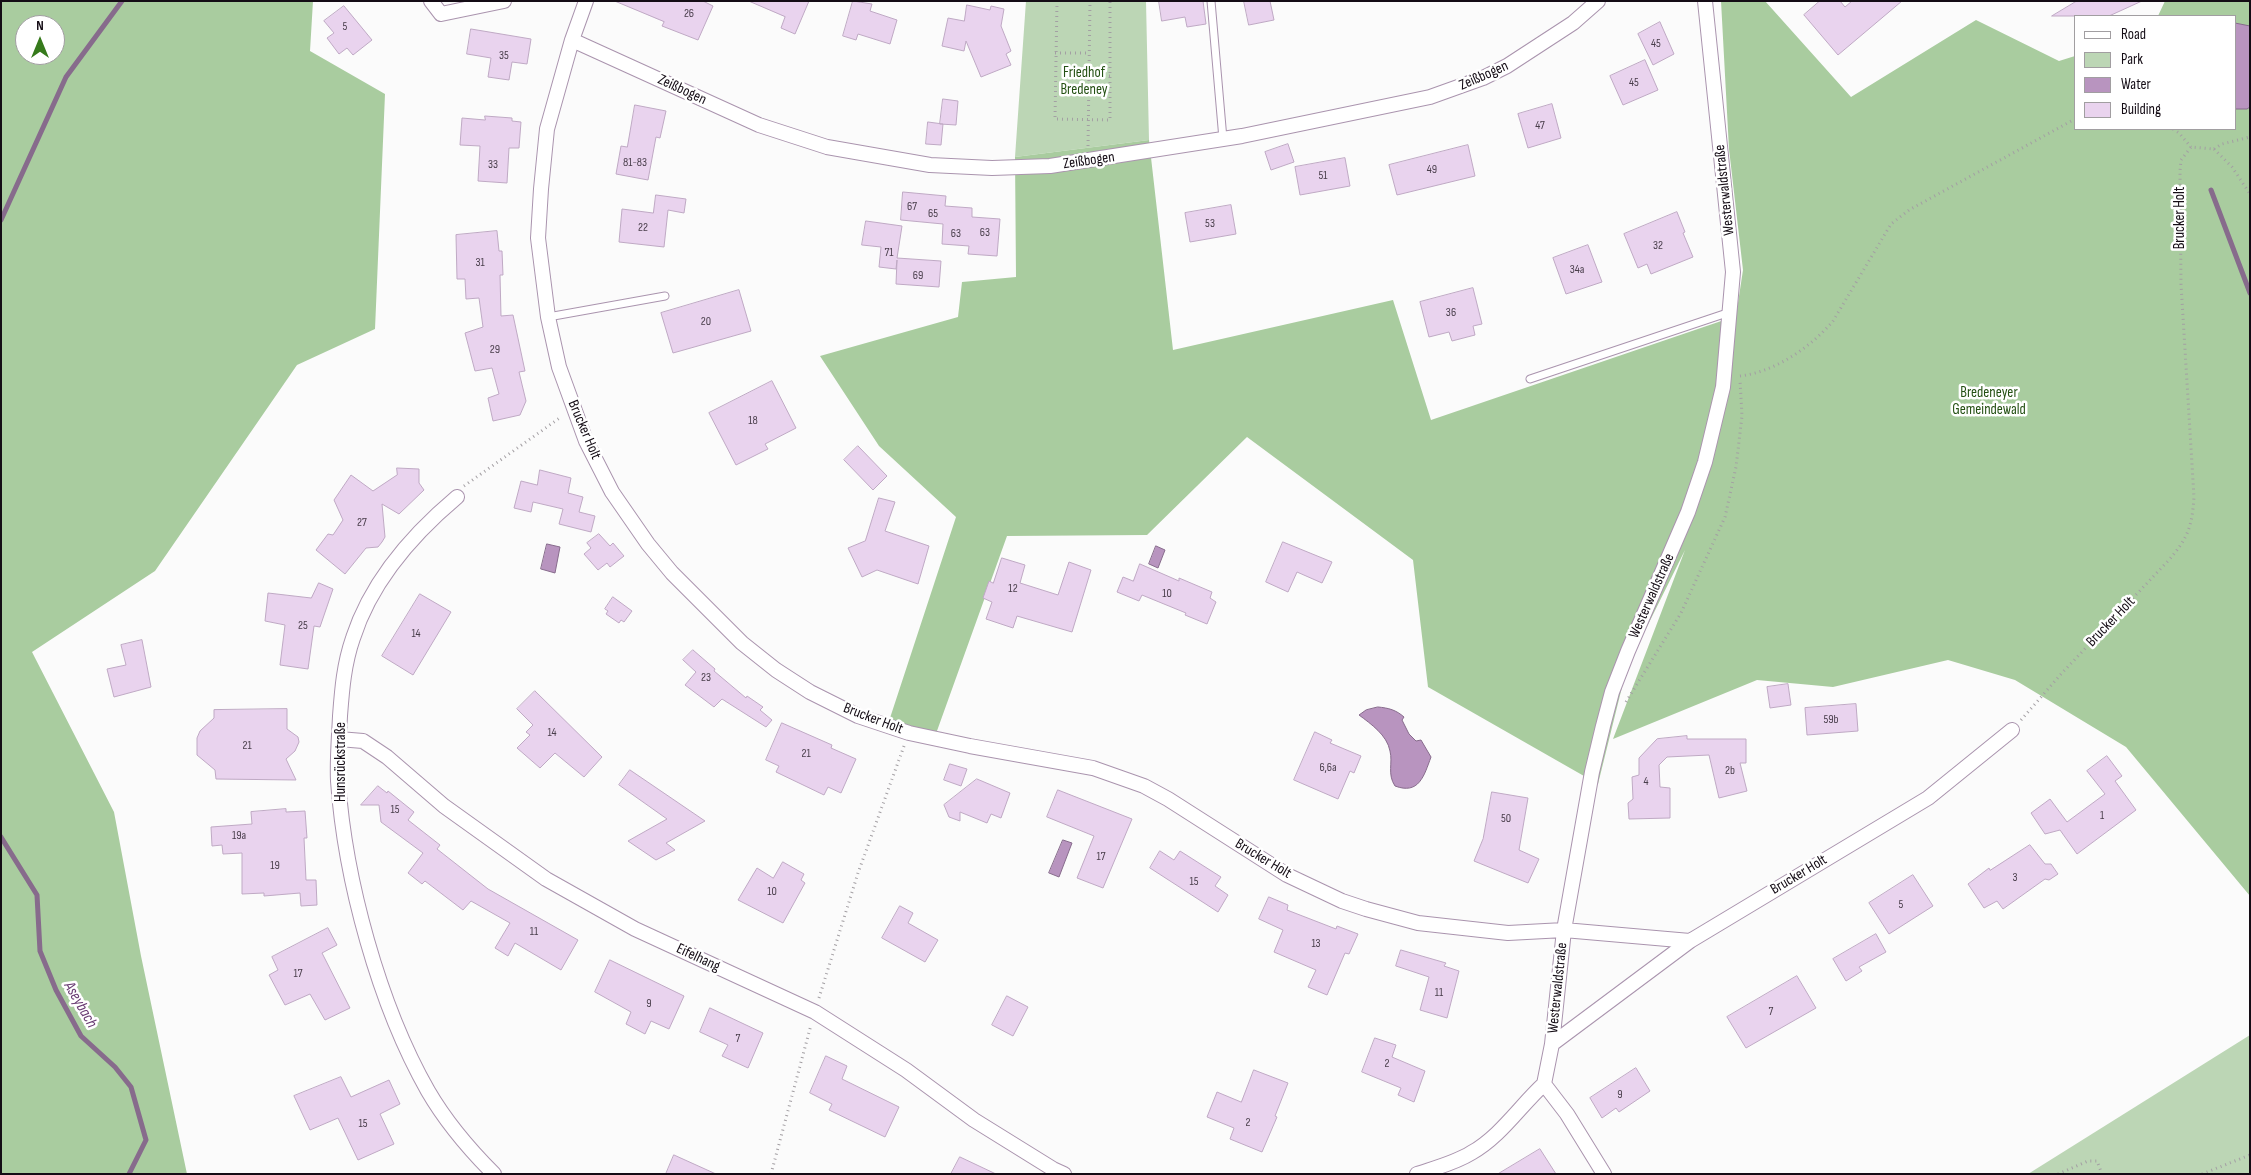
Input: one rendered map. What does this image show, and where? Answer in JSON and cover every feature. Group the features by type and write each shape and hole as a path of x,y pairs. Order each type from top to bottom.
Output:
{"street":[{"path":"432,1 441,14 504,1"},
{"name":"Brucker Holt","path":"586,1 572,40 548,128 541,189 538,238 548,317 559,368 586,441 612,492 648,544 706,608 742,643 776,670 810,692 858,716 909,733 1093,768 1118,776 1168,799 1287,875 1342,901 1366,909 1418,922 1508,933 1564,930 1690,941"},
{"name":"Zeißbogen","path":"572,40 759,125 827,147 930,166 992,168 1050,166 1223,139 1430,97 1483,78 1526,55 1573,23 1598,1"},
{"name":"Westerwaldstraße","path":"1544,1084 1552,1044 1564,930 1592,772 1612,692 1688,512 1715,426 1722,387 1734,272 1705,1"},
{"name":"Hunsrückstraße","path":"457,497 430,520 397,558 364,611 353,636 344,668 338,779 348,857 368,940 381,982 428,1092 450,1124 494,1174"},
{"name":"Brucker Holt","path":"1552,1044 1690,941 1928,798 2012,730"},
{"name":"Eifelhang","path":"339,739 364,741 388,757 444,806 546,879 635,929 815,1012 906,1070 974,1120 1064,1174"},
{"path":"1417,1174 1444,1166 1472,1153 1496,1134 1544,1084 1567,1114 1604,1174"}],"lane":[{"path":"1212,1 1223,139"},
{"path":"548,317 665,296"},
{"path":"1530,379 1730,312"}],"path":[{"path":"1057,1 1055,119 1088,120 1110,120 1110,1"},
{"path":"1088,161 1090,1"},
{"path":"1055,53 1089,53"},
{"path":"1089,76 1110,76"},
{"path":"1740,376 1754,374 1776,364 1822,334 1833,321 1891,224 1909,210 2074,120"},
{"path":"2174,130 2191,148 2214,149 2222,144 2250,137"},
{"name":"Brucker Holt","path":"2012,730 2062,673 2182,545 2192,521 2194,497 2180,227 2181,160 2191,148"},
{"path":"2214,149 2232,167 2250,194"},
{"path":"1623,708 1652,664 1681,613 1725,517 1736,466 1742,401"},
{"path":"457,497 462,488 506,455 573,410"},
{"path":"771,1174 815,1012 858,873 909,733"},
{"path":"2202,1174 2250,1155"},
{"path":"2058,1174 2088,1161 2097,1161 2102,1174"}],"green space":[{"path":"1,1 313,1 310,51 385,94 375,329 297,365 155,571 32,652 114,812 141,956 187,1174 1,1174"},
{"name":"Friedhof Bredeney","path":"1026,1 1146,1 1149,140 1015,157"},
{"name":"Bredeneyer Gemeindewald","path":"1721,1 1765,1 1851,97 1976,20 2059,61 2074,56 2074,130 2236,130 2236,15 2158,15 2165,1 2250,1 2250,896 2126,747 2015,680 1948,660 1833,687 1757,680 1613,739 1685,550 1627,667 1598,784 1428,687 1413,560 1247,437 1147,535 1007,536 933,742 909,733 890,718 956,517 879,446 820,356 958,317 962,282 1016,277 1015,157 1149,140 1173,350 1393,300 1431,420 1736,316 1743,270 1729,149"},
{"path":"2250,1035 2250,1174 2028,1174"}],"water":[{"path":"2236,23 2250,26 2250,107 2247,109 2236,109"},
{"path":"547,544 560,547 555,573 541,569"},
{"path":"1156,546 1165,550 1158,568 1149,564"},
{"path":"1378,707 1392,710 1404,717 1402,720 1409,734 1416,741 1421,740 1431,757 1423,777 1415,786 1403,788 1395,786 1391,777 1391,755 1386,740 1378,730 1359,715 1366,710"},
{"path":"1063,840 1072,843 1059,877 1049,873"}],"building":[{"path":"615,1 703,1 713,6 698,40 662,26 664,22"},
{"path":"749,1 809,1 795,34 781,28 785,17"},
{"path":"853,1 872,4 870,11 897,20 890,44 858,34 856,40 843,36"},
{"path":"1159,1 1203,1 1206,24 1187,27 1185,17 1162,21"},
{"path":"1244,1 1270,1 1274,20 1249,25"},
{"path":"1820,1 1840,1 1845,7 1852,1 1902,1 1838,55 1804,15"},
{"path":"2077,1 2142,1 2111,15 2052,16"},
{"path":"967,5 990,10 991,6 1004,9 1001,26 1011,51 1006,54 1011,65 981,77 966,41 964,51 942,46 948,18 964,21"},
{"path":"344,6 372,40 353,55 347,48 339,54 327,38 334,33 324,21"},
{"path":"1660,22 1674,54 1653,65 1638,34"},
{"path":"471,29 531,39 527,64 512,62 509,80 488,77 491,58 467,54"},
{"path":"1645,60 1658,90 1623,105 1610,76"},
{"path":"943,99 958,101 956,125 940,124"},
{"path":"1552,104 1561,138 1528,148 1518,114"},
{"path":"635,105 666,111 660,138 656,137 648,180 616,174 621,146 627,147"},
{"path":"485,116 512,118 512,121 521,122 519,148 509,148 507,183 478,181 480,146 460,145 462,118 485,120"},
{"path":"928,122 943,124 941,145 926,144"},
{"path":"1288,144 1294,162 1271,170 1265,152"},
{"path":"1468,145 1475,176 1397,195 1389,165"},
{"path":"1345,158 1350,186 1300,195 1295,167"},
{"path":"903,192 946,196 945,206 972,208 972,217 1000,219 997,256 968,254 969,246 942,244 943,224 901,220"},
{"path":"656,195 686,199 684,213 668,210 664,247 619,242 622,209 653,213"},
{"path":"1231,205 1236,234 1190,242 1185,213"},
{"path":"1677,212 1693,257 1651,274 1647,264 1638,268 1624,234"},
{"path":"866,221 902,226 897,258 941,261 939,287 896,284 897,260 896,269 879,267 881,247 862,245"},
{"path":"497,231 499,251 502,251 503,275 500,275 501,316 513,315 525,371 519,372 526,401 520,415 493,421 488,398 499,394 492,368 475,371 465,333 483,327 479,298 466,299 465,279 457,279 456,235"},
{"path":"1588,245 1602,282 1566,294 1553,258"},
{"path":"1473,288 1482,324 1473,326 1475,335 1452,341 1449,332 1429,337 1420,302"},
{"path":"739,290 751,331 673,353 661,313"},
{"path":"772,381 796,428 765,444 768,449 736,465 709,413"},
{"path":"858,446 887,476 873,490 844,460"},
{"path":"397,468 419,469 419,483 424,490 399,514 382,504 385,537 378,547 366,548 345,574 316,550 328,534 333,535 343,520 334,500 351,475 373,491 397,475"},
{"path":"540,470 571,478 568,493 583,497 579,512 595,516 591,532 559,524 563,509 533,502 531,512 514,508 521,481 537,485"},
{"path":"879,498 895,502 885,531 929,546 918,584 877,570 862,577 848,548 865,541"},
{"path":"599,534 610,546 613,543 624,556 610,567 607,563 598,570 584,554 591,548 587,543"},
{"path":"1283,542 1332,562 1322,583 1297,572 1288,592 1266,582"},
{"path":"1002,558 1025,565 1020,583 1058,595 1069,562 1091,570 1072,632 1017,616 1013,628 986,619 992,602 983,598 989,581 993,583"},
{"path":"1140,564 1179,581 1179,578 1212,592 1210,598 1216,602 1207,624 1142,595 1139,601 1117,592 1123,577 1133,581"},
{"path":"319,583 333,589 320,627 314,626 308,669 280,665 285,625 265,621 268,593 311,598"},
{"path":"420,594 451,612 413,675 382,656"},
{"path":"613,597 632,611 624,622 621,620 619,623 606,614 608,611 605,609"},
{"path":"142,640 151,687 114,697 107,669 126,665 121,645"},
{"path":"693,650 746,698 747,696 763,707 760,710 772,720 766,727 722,699 714,707 685,685 696,672 683,660"},
{"path":"1788,684 1791,705 1770,708 1767,687"},
{"path":"535,691 602,757 584,777 555,753 540,768 517,748 530,735 526,732 533,725 517,709"},
{"path":"1856,704 1858,731 1807,735 1805,708"},
{"path":"287,709 287,729 298,737 299,742 295,751 286,759 296,780 216,779 215,770 197,755 197,738 200,731 214,718 214,710"},
{"path":"782,723 832,745 831,748 856,759 841,793 828,787 824,795 776,772 779,766 766,760"},
{"path":"1315,732 1332,740 1330,743 1361,756 1354,773 1350,771 1338,799 1294,780"},
{"path":"1687,736 1687,739 1746,739 1746,763 1740,763 1747,791 1719,798 1709,755 1667,757 1659,765 1660,787 1670,788 1670,818 1629,819 1628,803 1633,799 1632,777 1639,775 1639,758 1657,739"},
{"path":"2107,756 2122,776 2115,781 2136,810 2077,854 2060,830 2045,834 2031,813 2050,799 2067,822 2105,794 2087,771"},
{"path":"950,764 967,769 961,786 944,780"},
{"path":"630,770 705,821 666,843 675,850 656,860 628,841 667,819 619,785"},
{"path":"977,779 1010,793 1001,818 991,814 987,823 960,812 960,821 949,817 944,805"},
{"path":"378,786 387,793 388,791 414,812 408,820 440,845 437,849 488,889 578,940 561,970 515,943 508,956 495,948 510,923 471,901 463,910 425,881 422,884 408,873 423,853 381,822 379,805 361,805"},
{"path":"1058,790 1132,819 1103,888 1077,878 1094,836 1047,817"},
{"path":"1492,792 1528,798 1519,850 1539,859 1528,883 1474,861 1483,839"},
{"path":"286,809 286,812 305,811 307,838 304,838 306,880 316,880 317,905 301,906 300,893 264,896 264,893 242,894 242,853 223,854 222,845 212,846 211,827 252,824 251,812"},
{"path":"2030,845 2045,864 2051,864 2058,874 2049,880 2045,879 2003,909 1997,901 1984,908 1968,884 1989,868 1990,870"},
{"path":"1160,851 1174,860 1180,851 1221,877 1215,886 1228,895 1218,912 1150,868"},
{"path":"783,862 804,874 801,880 805,883 783,923 738,900 757,868 773,878"},
{"path":"1913,875 1933,906 1889,934 1869,903"},
{"path":"1269,897 1288,905 1287,910 1336,929 1337,926 1358,934 1349,954 1345,953 1327,995 1308,987 1316,970 1274,952 1283,930 1259,919"},
{"path":"900,906 913,913 908,923 938,940 925,962 882,938"},
{"path":"328,928 337,945 322,953 350,1008 325,1020 310,994 285,1005 269,975 278,970 272,957"},
{"path":"1876,934 1886,952 1859,967 1862,971 1846,981 1833,959"},
{"path":"1401,950 1446,963 1444,966 1459,971 1447,1018 1420,1010 1429,977 1396,966"},
{"path":"610,960 684,996 669,1029 651,1021 645,1034 626,1024 631,1012 595,992"},
{"path":"1797,976 1816,1008 1746,1048 1727,1017"},
{"path":"1007,996 1028,1007 1013,1036 992,1025"},
{"path":"710,1008 763,1033 748,1068 722,1056 728,1045 700,1032"},
{"path":"1375,1038 1396,1045 1392,1057 1425,1071 1414,1102 1398,1095 1401,1088 1362,1072"},
{"path":"826,1056 847,1066 842,1079 899,1107 885,1137 829,1110 832,1104 810,1093"},
{"path":"1636,1068 1650,1091 1619,1112 1616,1108 1602,1118 1590,1098"},
{"path":"1254,1070 1288,1083 1275,1116 1277,1117 1262,1152 1230,1139 1234,1128 1207,1117 1217,1092 1241,1102"},
{"path":"341,1077 351,1097 389,1080 400,1104 380,1114 394,1144 358,1160 338,1118 310,1130 294,1096"},
{"path":"1540,1149 1556,1174 1498,1174"},
{"path":"674,1155 716,1174 666,1174"},
{"path":"960,1157 996,1174 951,1174"}],"waterway":[{"path":"1,220 66,77 122,1"},
{"path":"2211,190 2250,293"},
{"name":"Aseybach","path":"1,837 37,895 40,951 56,990 81,1036 115,1067 131,1087 146,1140 129,1174"}]}
